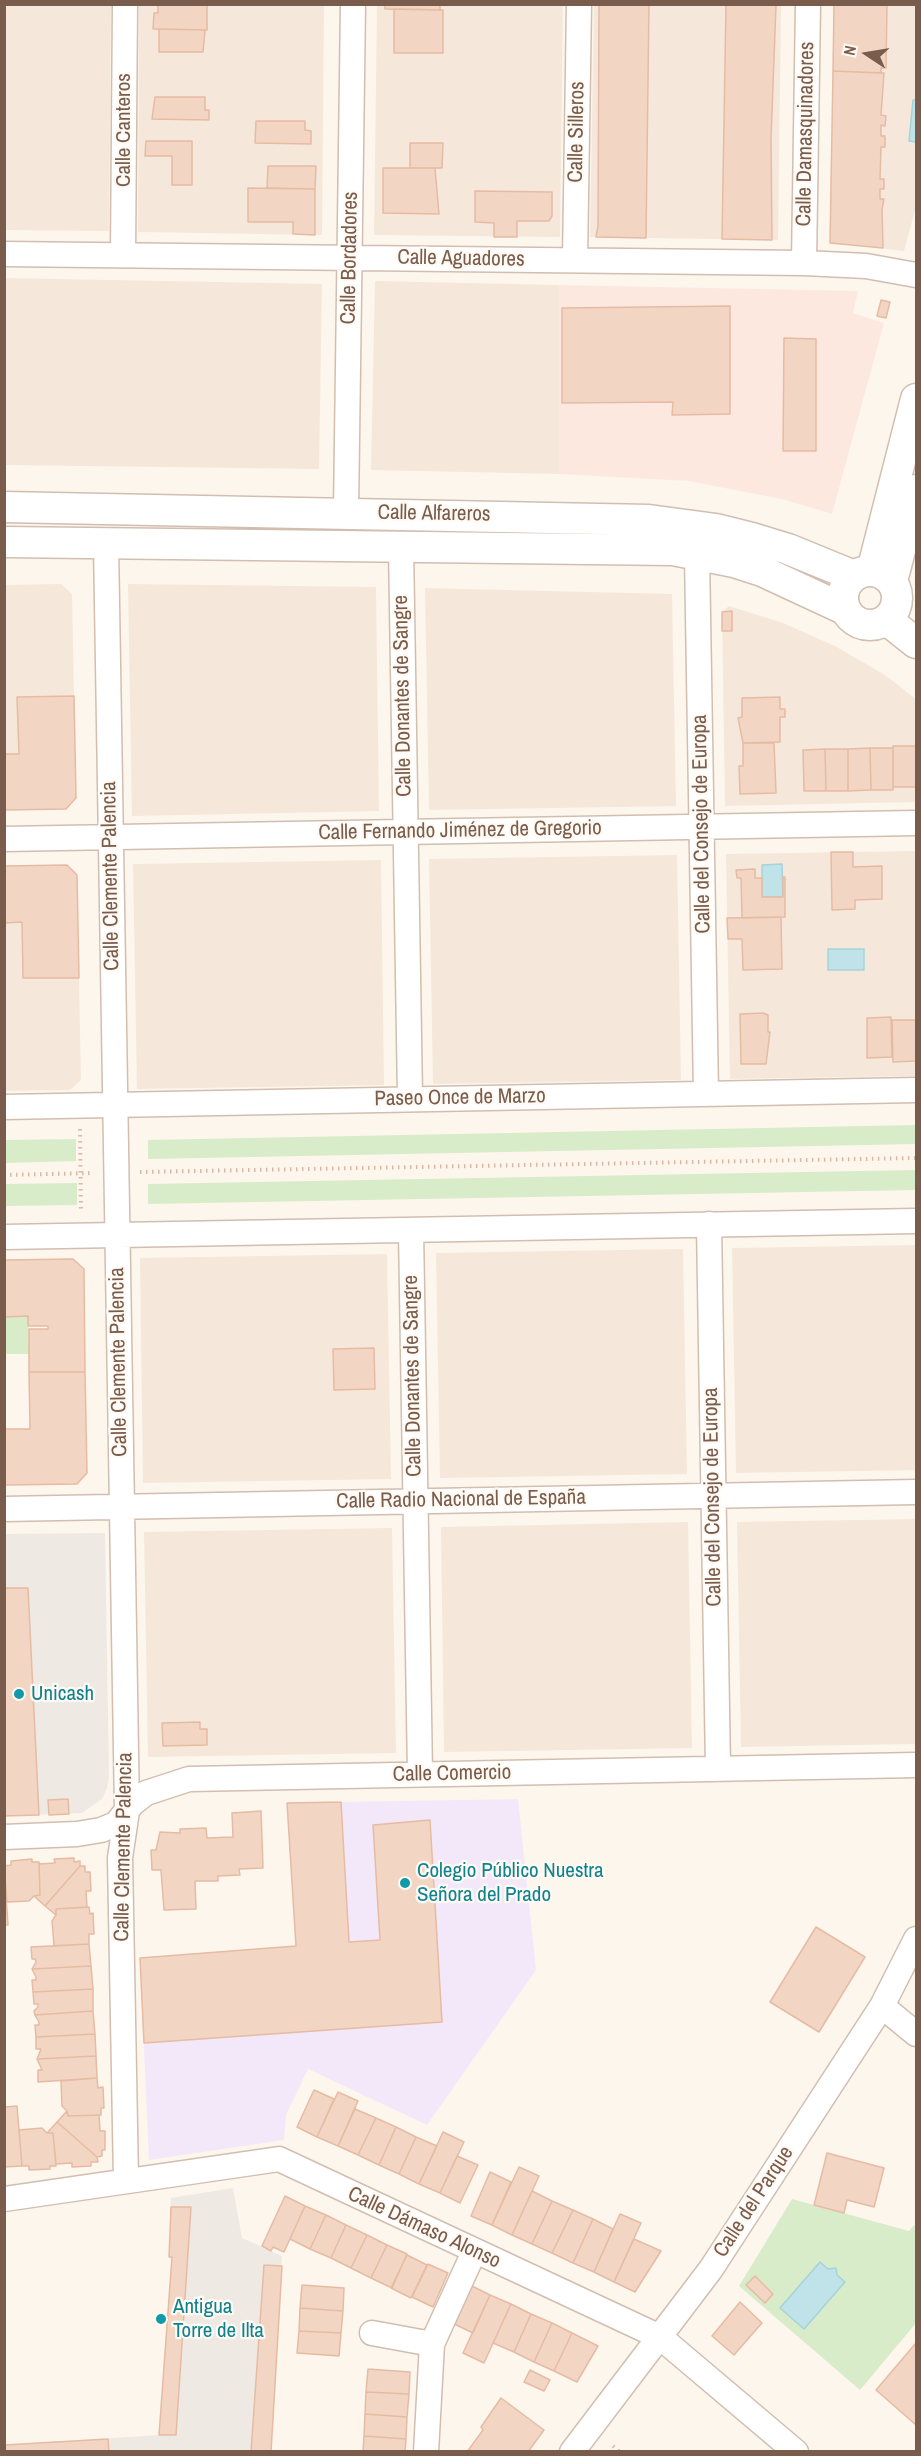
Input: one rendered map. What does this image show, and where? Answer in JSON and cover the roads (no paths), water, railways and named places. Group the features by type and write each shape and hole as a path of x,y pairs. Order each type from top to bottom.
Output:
{"street":[{"name":"Calle Canteros","path":"123,255 125,4"},
{"name":"Calle Bordadores","path":"346,512 353,4"},
{"name":"Calle Silleros","path":"575,260 579,4"},
{"name":"Calle Damasquinadores","path":"804,262 808,4"},
{"name":"Calle Aguadores","path":"4,254 804,262 866,266 916,275"},
{"path":"872,576 916,399"},
{"path":"872,576 898,602 887,620 872,626 861,624 846,610 843,594 847,584 872,576 916,490"},
{"name":"Calle Alfareros","path":"4,507 618,518 679,523 716,529 872,576"},
{"name":"Calle Alfareros","path":"4,542 641,549 697,555 762,571 846,610"},
{"name":"Calle Clemente Palencia","path":"106,543 115,1105 127,1172 117,1235 127,1811 120,1858 126,2180"},
{"name":"Calle Donantes de Sangre","path":"400,546 410,1098"},
{"name":"Calle del Consejo de Europa","path":"697,555 706,1094"},
{"path":"887,620 916,643"},
{"name":"Calle Fernando Jiménez de Gregorio","path":"4,839 916,823"},
{"name":"Paseo Once de Marzo","path":"4,1107 916,1090"},
{"path":"4,1237 916,1221"},
{"name":"Calle del Consejo de Europa","path":"709,1224 718,1769"},
{"name":"Calle Donantes de Sangre","path":"411,1230 420,1774"},
{"name":"Calle Radio Nacional de España","path":"4,1509 916,1492"},
{"name":"Calle Comercio","path":"4,1838 92,1833 116,1824 146,1793 189,1779 916,1765"},
{"name":"Calle del Parque","path":"572,2451 711,2268 882,2006 916,1939"},
{"path":"882,2006 916,2034"},
{"name":"Calle Dámaso Alonso","path":"4,2199 279,2159 660,2337 796,2451"},
{"path":"426,2451 432,2344 474,2252"},
{"path":"372,2333 432,2344"}],"water":[{"path":"913,100 916,100 916,142 909,141"},
{"path":"782,864 783,897 762,897 762,865"},
{"path":"828,949 864,949 864,970 828,970"},
{"path":"820,2262 828,2269 836,2268 837,2275 845,2282 804,2329 780,2308"}],"place":[{"name":"Unicash","path":"19,1694"},
{"name":"Colegio Público Nuestra Señora del Prado","path":"405,1883"},
{"name":"Antigua Torre de Ilta","path":"161,2319"}]}
